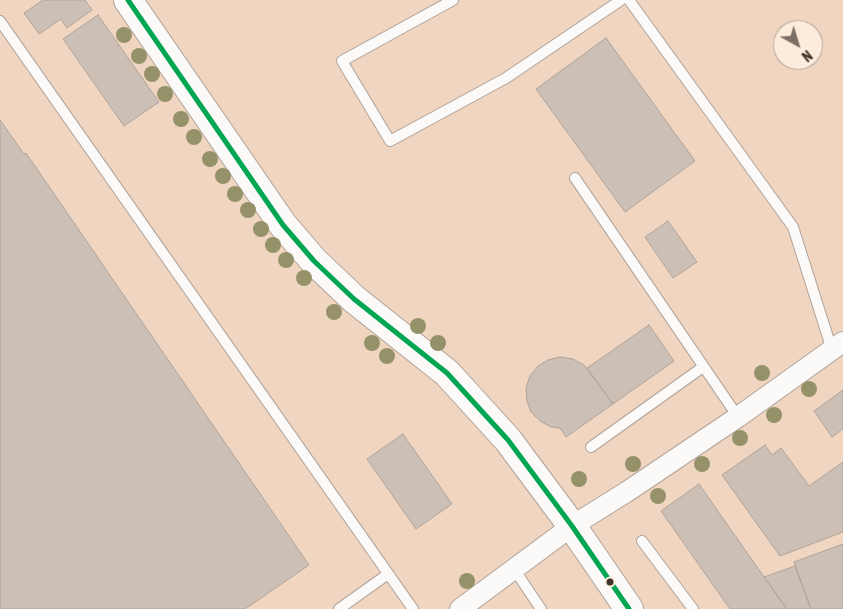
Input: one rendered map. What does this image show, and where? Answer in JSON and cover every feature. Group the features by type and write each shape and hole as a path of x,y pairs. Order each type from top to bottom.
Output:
{"main road":[{"path":"128,0 283,225 314,261 354,299 447,373 508,440 572,526 629,609"}],"street":[{"path":"460,609 572,526 738,417 837,346"}],"lane":[{"path":"453,0 342,61 390,141 506,78 622,0"},
{"path":"629,0 792,228 837,346"},
{"path":"0,21 413,609"},
{"path":"575,178 738,417"},
{"path":"591,447 703,366"},
{"path":"642,541 693,609"},
{"path":"514,569 542,609"},
{"path":"339,609 388,574"}],"shaded area":[{"path":"0,0 843,0 843,609 0,609"}],"building":[{"path":"43,0 85,0 92,10 67,28 61,19 39,34 24,13"},
{"path":"98,15 159,102 124,126 63,39"},
{"path":"606,38 695,161 625,212 536,89"},
{"path":"0,120 24,154 26,153 309,565 245,609 0,609"},
{"path":"668,221 697,262 673,278 645,237"},
{"path":"649,325 674,361 613,404 587,368"},
{"path":"560,357 573,359 584,365 613,404 566,437 560,428 551,427 540,421 531,412 527,401 526,388 530,376 538,366 548,360"},
{"path":"843,390 843,429 832,437 814,411"},
{"path":"403,434 452,504 416,529 367,459"},
{"path":"765,445 772,455 781,448 809,486 843,462 843,532 780,556 722,475"},
{"path":"699,484 787,609 730,609 661,511"},
{"path":"843,544 843,609 811,609 794,562"},
{"path":"795,566 811,609 787,609 764,577"}],"transit line":[{"path":"128,0 283,225 314,261 354,299 447,373 508,440 572,526 629,609"}]}
